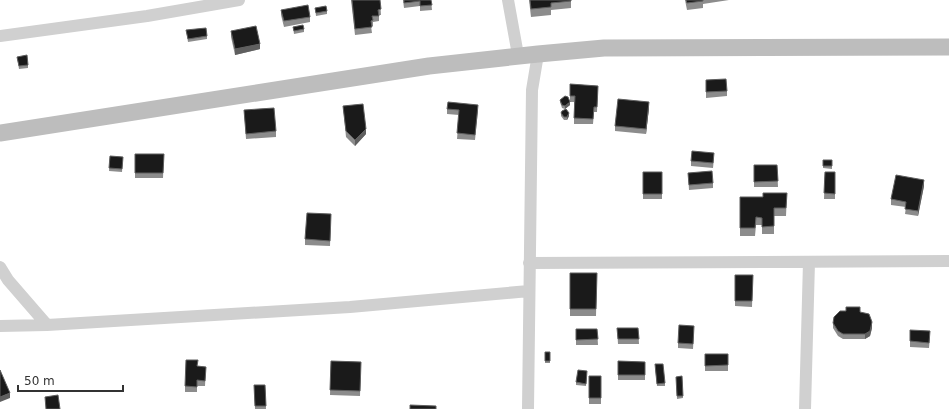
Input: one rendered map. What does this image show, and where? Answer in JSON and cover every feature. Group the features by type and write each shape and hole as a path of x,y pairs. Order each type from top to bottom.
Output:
{"street":[{"path":"0,36 147,16 239,0"},
{"path":"508,0 518,55"},
{"path":"0,133 429,66 518,55 604,48 949,47"},
{"path":"528,409 532,90 538,54"},
{"path":"529,263 949,261"},
{"path":"805,409 809,262"},
{"path":"0,267 8,280 47,325"},
{"path":"0,326 47,325 350,307 529,291"}],"building":[{"path":"352,0 380,0 381,9 378,10 379,16 372,16 372,27 355,29"},
{"path":"404,0 431,0 432,5 420,6 420,1 404,3"},
{"path":"530,0 571,1 551,3 551,7 531,9"},
{"path":"686,0 703,0 703,1 687,3"},
{"path":"308,5 310,17 284,21 281,10"},
{"path":"326,6 327,11 316,13 315,8"},
{"path":"303,25 304,29 294,31 293,27"},
{"path":"256,26 260,44 235,49 231,31"},
{"path":"206,28 207,36 188,39 186,30"},
{"path":"27,55 28,65 19,66 17,57"},
{"path":"726,79 727,91 706,92 706,80"},
{"path":"570,84 598,86 597,107 594,107 593,119 574,118 575,96 570,96"},
{"path":"565,96 568,97 570,102 565,106 562,105 560,100"},
{"path":"618,99 649,102 646,129 615,126"},
{"path":"448,102 478,105 475,135 457,133 459,110 447,109"},
{"path":"363,104 366,129 355,140 346,131 343,106"},
{"path":"274,108 276,131 246,134 244,110"},
{"path":"566,109 569,113 567,117 564,117 561,113"},
{"path":"692,151 714,153 713,163 691,161"},
{"path":"135,154 164,154 163,173 135,173"},
{"path":"110,156 123,157 122,169 109,168"},
{"path":"823,160 832,160 832,166 823,166"},
{"path":"754,165 777,165 778,181 754,182"},
{"path":"712,171 713,183 689,185 688,173"},
{"path":"643,172 662,172 662,194 643,194"},
{"path":"825,172 835,172 835,194 824,193"},
{"path":"896,175 924,180 918,211 905,209 906,202 891,199"},
{"path":"763,193 787,193 786,208 774,208 774,226 762,227 762,218 756,217 755,228 740,228 740,197 763,197"},
{"path":"307,213 331,214 330,241 305,239"},
{"path":"570,273 597,273 596,309 570,309"},
{"path":"735,275 753,275 752,301 735,301"},
{"path":"846,307 860,307 860,312 869,314 872,322 870,331 865,334 843,334 838,331 833,323 834,317 840,311 846,311"},
{"path":"679,325 694,326 693,344 678,343"},
{"path":"617,328 638,328 639,339 618,339"},
{"path":"576,329 597,329 598,339 576,340"},
{"path":"910,330 930,331 929,343 910,341"},
{"path":"545,352 550,352 550,361 545,361"},
{"path":"705,354 728,354 728,365 705,366"},
{"path":"186,360 198,360 197,366 206,367 205,381 197,380 197,387 185,386"},
{"path":"331,361 361,362 360,391 330,390"},
{"path":"618,361 645,362 645,375 618,375"},
{"path":"655,364 663,364 665,383 657,384"},
{"path":"0,370 10,393 0,397"},
{"path":"578,370 587,371 586,384 576,382"},
{"path":"589,376 601,376 601,398 589,398"},
{"path":"682,376 683,396 677,396 676,377"},
{"path":"254,385 265,385 266,406 255,406"},
{"path":"58,395 60,409 46,409 45,397"},
{"path":"410,405 436,406 436,409 410,409"}]}
